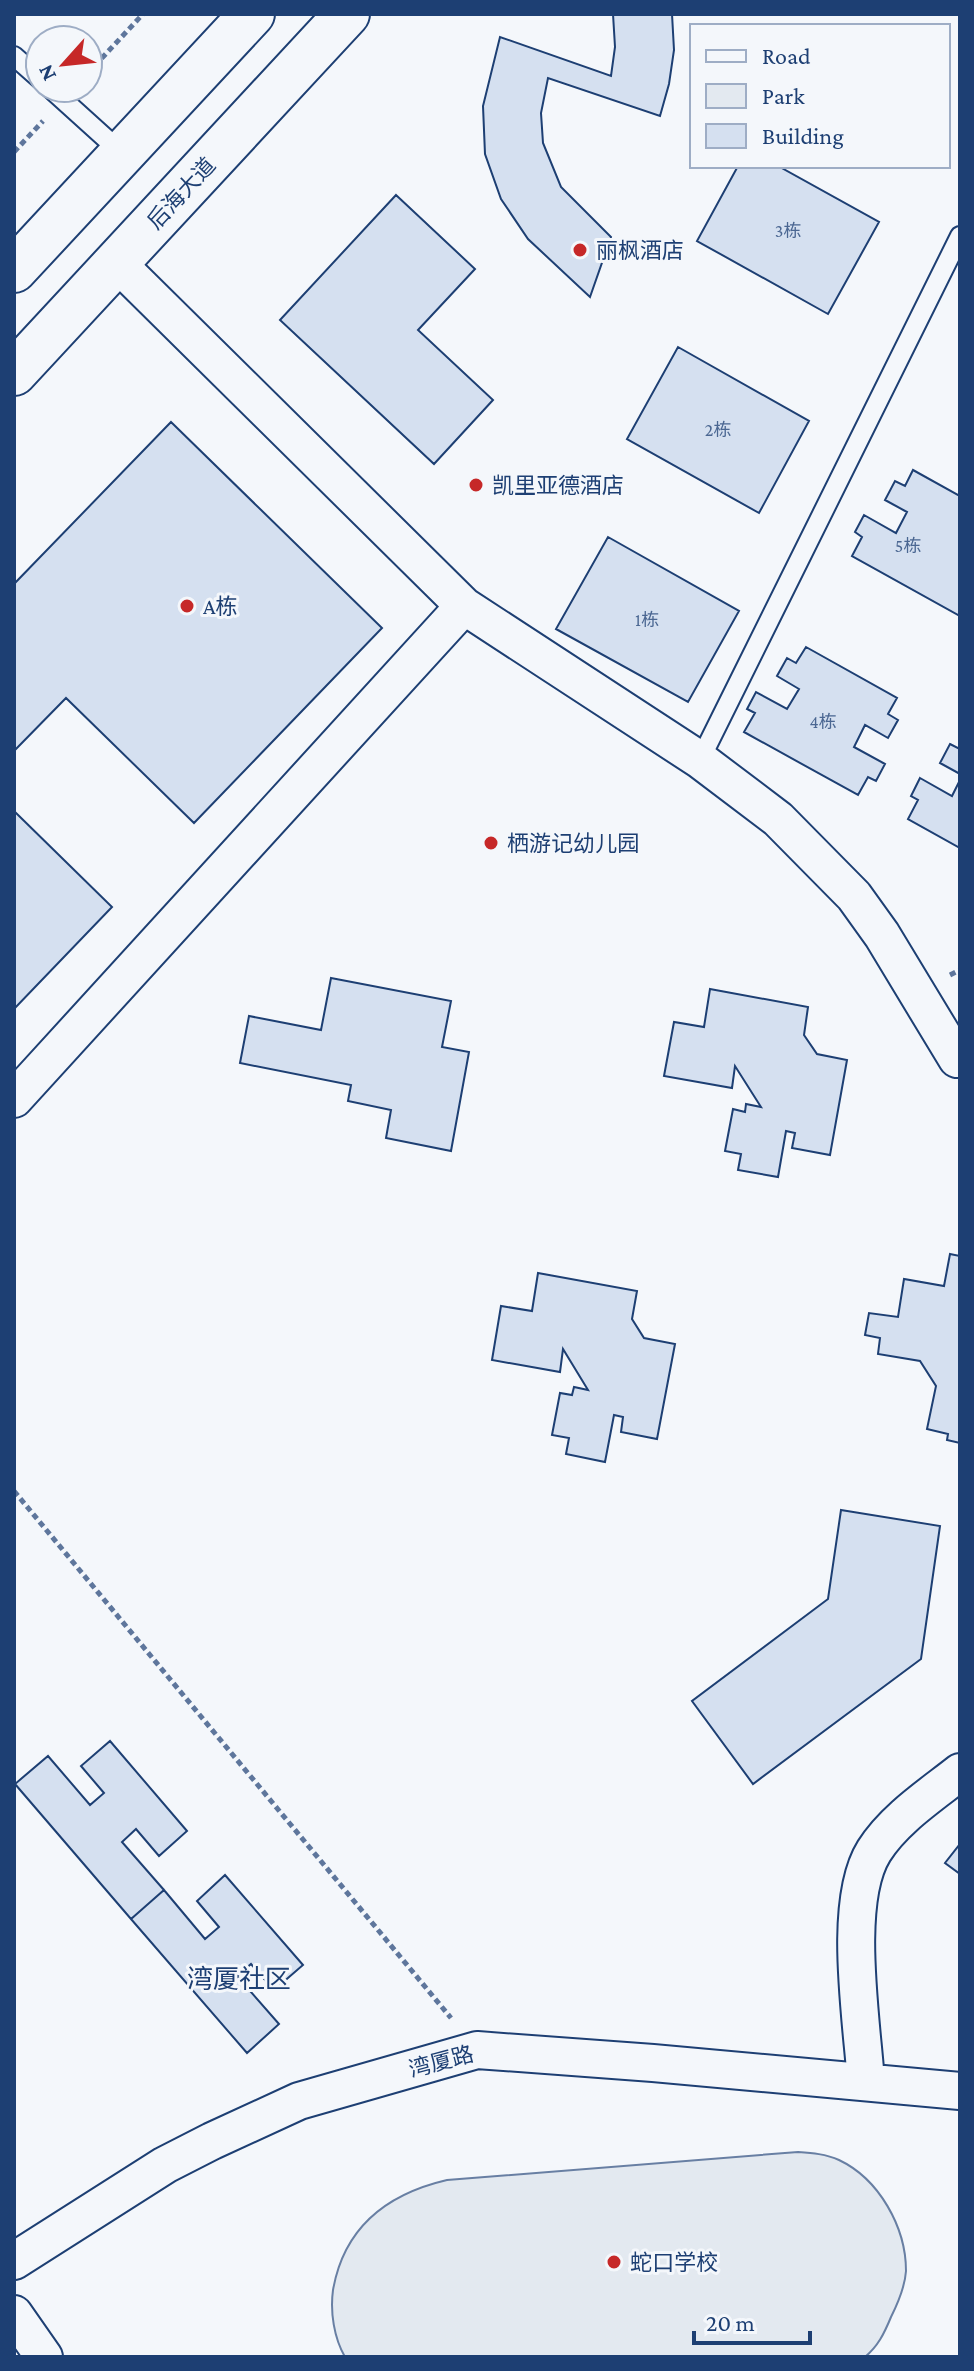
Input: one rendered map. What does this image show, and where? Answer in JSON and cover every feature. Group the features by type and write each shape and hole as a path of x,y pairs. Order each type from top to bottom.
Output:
{"main road":[{"path":"14,270 252,14"},
{"name":"后海大道","path":"14,373 347,14"}],"street":[{"path":"116,262 464,606 700,760 778,819 854,896 882,935 957,1059"},
{"path":"14,1099 464,606"},
{"path":"866,2082 855,1924 861,1881 874,1851 902,1819 960,1772"},
{"name":"湾厦路","path":"14,2261 165,2165 299,2101 477,2050 960,2091"},
{"path":"14,2314 44,2357"}],"lane":[{"path":"68,104 123,154"},
{"path":"700,760 960,236"}],"path":[{"path":"104,56 143,14"},
{"path":"14,1491 477,2050"}],"green space":[{"path":"798,2152 834,2158 853,2168 888,2206 901,2238 906,2271 903,2288 883,2334 865,2357 345,2357 341,2350 334,2325 333,2290 347,2248 372,2217 405,2194 447,2180"}],"building":[{"path":"613,14 672,14 674,50 660,116 548,78 541,113 543,143 561,187 611,237 590,297 528,239 501,199 485,154 483,106 500,37 611,76 615,47"},
{"path":"737,168 782,168 879,222 828,314 697,241"},
{"path":"396,195 475,269 418,330 493,400 434,464 280,320"},
{"path":"678,347 809,421 759,513 627,439"},
{"name":"A栋","path":"171,422 382,628 194,823 66,698 14,751 14,584"},
{"path":"913,470 960,496 960,616 852,556 862,537 855,532 864,515 896,533 907,512 885,500 895,481 905,486"},
{"path":"608,537 739,611 688,702 556,629"},
{"path":"806,647 897,698 888,714 898,720 888,738 865,725 854,747 885,764 876,781 868,777 858,795 744,732 755,713 747,709 756,692 787,709 799,689 777,676 787,658 796,663"},
{"path":"950,744 960,749 960,774 940,763"},
{"path":"920,778 952,796 960,780 960,848 908,819 918,800 911,796"},
{"path":"14,811 112,907 14,1009"},
{"path":"331,978 451,1001 442,1047 469,1052 451,1151 386,1138 391,1110 348,1101 351,1085 240,1063 249,1016 321,1030"},
{"path":"710,989 808,1007 804,1035 817,1054 847,1060 830,1155 792,1148 795,1133 786,1131 778,1177 738,1170 741,1154 725,1151 733,1109 745,1112 746,1104 761,1107 735,1066 732,1088 664,1076 674,1022 704,1027"},
{"path":"950,1254 960,1256 960,1443 947,1440 948,1434 927,1429 936,1386 920,1361 878,1354 880,1338 865,1335 869,1313 898,1317 904,1279 944,1286"},
{"path":"538,1273 637,1291 632,1319 644,1338 675,1344 657,1439 621,1432 623,1417 614,1415 605,1462 566,1454 569,1438 552,1435 560,1393 572,1395 574,1387 588,1390 563,1349 560,1372 492,1360 501,1306 532,1311"},
{"path":"841,1510 940,1526 921,1659 753,1784 692,1701 828,1599"},
{"path":"110,1741 187,1831 159,1856 136,1829 122,1842 164,1890 131,1919 15,1784 48,1756 90,1805 104,1793 81,1766"},
{"path":"960,1844 960,1874 945,1863"},
{"path":"225,1875 303,1965 274,1990 251,1964 237,1976 279,2024 247,2053 131,1919 164,1890 205,1939 219,1927 197,1901"}],"place":[{"name":"丽枫酒店","path":"580,250"},
{"name":"凯里亚德酒店","path":"476,485"},
{"name":"A栋","path":"187,606"},
{"name":"栖游记幼儿园","path":"491,843"},
{"name":"蛇口学校","path":"614,2262"}],"district":[{"name":"湾厦社区","path":"239,1979"}]}
